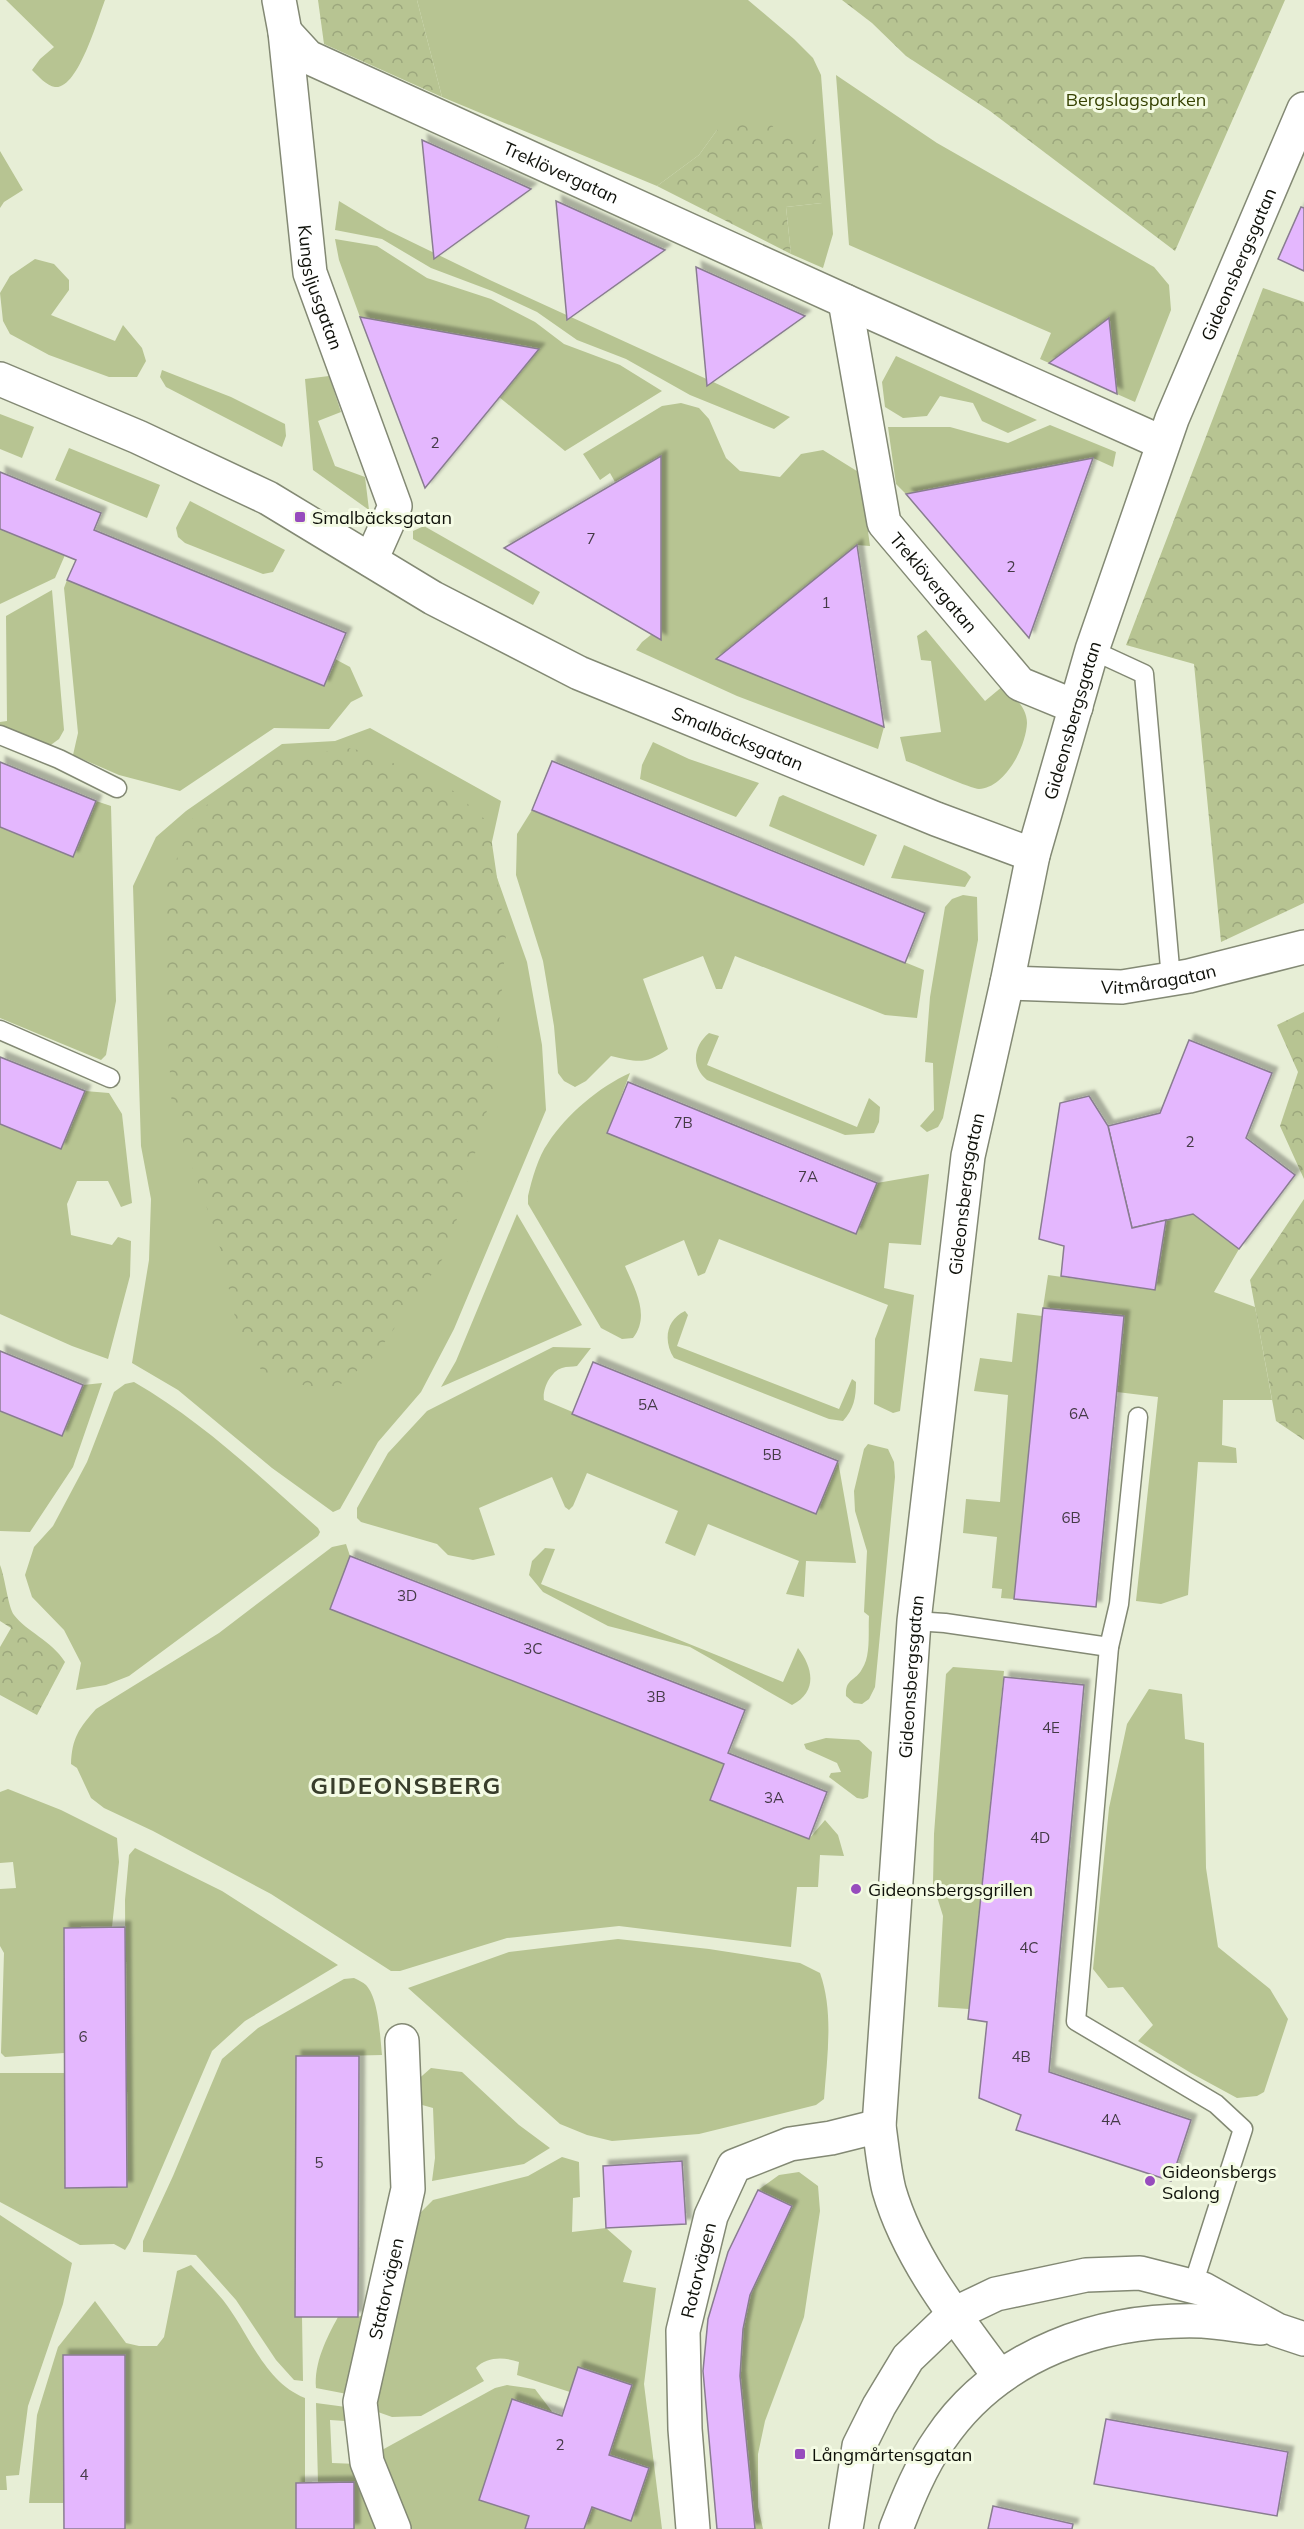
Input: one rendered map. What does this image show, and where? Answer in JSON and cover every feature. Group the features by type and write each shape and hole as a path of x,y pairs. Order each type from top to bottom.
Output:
{"street":[{"name":"Kungsljusgatan","path":"279,0 285,32 310,273 394,506 371,560"},
{"name":"Treklövergatan","path":"285,32 308,57 845,302 1163,443"},
{"name":"Gideonsbergsgatan","path":"1000,2377 954,2314 911,2244 889,2190 879,2126 914,1620 968,1156 1033,855 1092,650 1163,443 1304,109"},
{"name":"Treklövergatan","path":"845,302 884,523 1020,684 1076,707"},
{"name":"Smalbäcksgatan","path":"0,379 138,437 268,498 433,598 579,673 936,819 1033,855"},
{"name":"Vitmåragatan","path":"1007,983 1122,987 1171,979 1304,947"},
{"name":"Statorvägen","path":"394,2529 368,2462 360,2402 408,2189 402,2041"},
{"name":"Rotorvägen","path":"693,2529 685,2429 683,2331 711,2216 734,2166 790,2145 879,2126"},
{"path":"846,2529 859,2446 879,2406 908,2358 954,2314 996,2294 1086,2275 1140,2273 1193,2285 1291,2334"},
{"path":"897,2529 922,2469 940,2439 959,2415 1000,2377 1042,2351 1076,2338 1113,2329 1149,2324 1202,2321 1291,2334"}],"lane":[{"path":"1092,650 1144,674 1171,979"},
{"path":"0,735 59,759 117,788"},
{"path":"0,1030 111,1078"},
{"path":"1138,1417 1119,1604 1109,1647 1076,2021 1216,2104 1243,2129 1193,2285"},
{"path":"914,1620 1109,1647"}],"green space":[{"path":"6,0 105,0 79,66 63,85 52,86 32,70 40,59 54,47"},
{"path":"318,0 417,0 442,97 324,44"},
{"path":"417,0 748,0 813,58 821,75 833,234 823,268 791,254 786,207 822,203 775,138 717,130 699,155 657,186 442,97"},
{"name":"Bergslagsparken","path":"842,0 1285,0 1175,251 990,111 906,56 872,23"},
{"path":"836,75 937,143 1154,267 1169,285 1171,310 1135,402 1117,394 1109,318 1049,363 1040,359 1051,333 849,245"},
{"path":"746,117 773,126 775,138 815,134 822,203 786,207 791,254 657,186 699,155 717,130"},
{"path":"0,151 23,190 4,202 0,208"},
{"path":"339,201 387,230 492,281 790,417 774,429 690,395 626,359 577,340 537,312 492,291 431,268 382,239 335,230"},
{"path":"335,239 377,246 427,278 491,299 535,322 564,344 620,365 662,391 565,451 499,397 539,349 360,317 339,260"},
{"path":"35,259 54,264 69,280 69,290 51,315 115,341 123,325 142,348 146,361 137,377 109,377 49,355 10,334 3,321 0,293 10,276"},
{"path":"1263,288 1304,302 1304,903 1221,942 1194,664 1126,645"},
{"path":"896,356 1037,420 1008,433 982,421 973,403 940,396 927,416 903,418 885,407 882,382"},
{"path":"162,370 231,397 285,424 286,436 282,447 166,387 160,377"},
{"path":"329,376 341,412 318,421 335,466 365,477 369,510 313,470 305,379"},
{"path":"681,403 699,408 709,419 726,458 740,471 780,477 801,454 823,450 860,473 870,546 857,545 717,659 884,727 878,749 737,696 636,650 652,634 661,639 661,456 615,482 610,473 600,480 583,454 662,406"},
{"path":"0,414 34,427 22,458 0,449"},
{"path":"1050,425 1116,452 1113,467 1093,458 906,494 896,484 888,427 950,427 1008,443"},
{"path":"69,448 160,485 147,518 55,480"},
{"path":"190,501 285,550 273,572 263,574 185,543 178,537 176,528"},
{"path":"424,526 540,592 533,605 413,539 413,531"},
{"path":"0,529 65,555 55,578 0,604"},
{"path":"67,580 324,685 335,659 350,667 363,696 351,702 329,729 274,728 180,791 119,775 73,755 78,733 64,588"},
{"path":"52,590 64,730 59,739 48,747 0,728 0,722 7,721 6,616"},
{"path":"926,630 985,701 1003,686 1019,702 1025,712 1026,733 1018,754 1005,774 988,787 974,788 906,761 900,737 941,732 931,661 921,660 917,636"},
{"path":"370,728 501,801 489,855 527,962 542,1045 546,1110 454,1329 421,1392 378,1442 340,1509 333,1512 272,1468 178,1390 132,1363 149,1260 151,1199 141,1146 133,886 156,837 186,811 282,744 335,741"},
{"path":"653,742 689,759 759,783 736,817 640,779 642,765"},
{"path":"352,748 442,781 489,823 506,939 494,1085 448,1251 375,1356 330,1393 263,1373 238,1331 218,1239 172,1110 165,983 165,888 195,813 274,759"},
{"path":"783,795 877,835 864,866 769,826 779,797"},
{"path":"96,801 111,806 116,1001 106,1055 101,1060 0,1018 0,827 73,857"},
{"path":"532,810 924,970 917,1018 885,1015 735,956 722,989 716,989 703,956 643,979 668,1049 653,1058 641,1061 611,1056 586,1081 575,1087 564,1081 558,1073 554,1026 543,961 516,875 517,834"},
{"path":"904,845 966,872 971,877 965,887 891,878"},
{"path":"963,895 977,897 978,940 943,1118 938,1127 927,1132 920,1126 934,1110 933,1063 925,1062 930,997 945,907 952,899"},
{"path":"1304,1012 1304,1179 1280,1126 1298,1072 1277,1025"},
{"path":"709,1033 719,1036 707,1065 857,1127 869,1098 880,1107 879,1122 874,1133 845,1135 707,1080 698,1068 696,1056 700,1043"},
{"path":"630,1073 608,1132 856,1234 877,1183 929,1174 921,1245 889,1243 884,1288 914,1295 900,1411 893,1413 874,1404 875,1339 888,1305 719,1239 705,1273 698,1276 684,1240 625,1266 641,1311 638,1329 633,1338 622,1339 601,1328 528,1204 528,1196 538,1161 564,1122 584,1102"},
{"path":"85,1091 109,1093 122,1114 132,1203 121,1207 108,1181 77,1181 67,1204 71,1235 112,1245 118,1237 131,1241 130,1276 108,1359 72,1346 0,1314 0,1124 61,1149"},
{"path":"1304,1199 1304,1440 1276,1421 1250,1280"},
{"path":"517,1214 582,1325 441,1387 456,1361"},
{"path":"1193,1214 1239,1249 1214,1292 1255,1307 1272,1400 1223,1400 1222,1445 1236,1448 1237,1463 1198,1462 1188,1595 1161,1604 1136,1601 1158,1397 1117,1392 1124,1316 1043,1308 1048,1275 1155,1290 1166,1220"},
{"path":"685,1311 688,1315 677,1346 839,1409 852,1379 856,1382 856,1387 850,1412 843,1421 829,1419 674,1358 668,1345 668,1332 674,1320"},
{"path":"1017,1313 1042,1316 1014,1599 1001,1598 1002,1589 992,1588 997,1537 963,1533 966,1499 1000,1502 1008,1395 974,1391 980,1358 1012,1362"},
{"path":"553,1347 591,1348 577,1366 564,1367 554,1373 546,1386 544,1400 816,1514 838,1461 856,1563 806,1561 804,1597 786,1594 799,1561 708,1524 695,1556 665,1543 678,1511 587,1473 573,1506 569,1510 565,1507 552,1477 479,1508 495,1555 473,1560 448,1555 437,1544 361,1522 357,1518 357,1508 388,1453 427,1411"},
{"path":"134,1382 207,1432 320,1532 318,1536 129,1676 106,1685 76,1690 81,1663 64,1630 32,1597 25,1575 34,1547 53,1526 87,1462 114,1392 125,1384"},
{"path":"102,1383 73,1467 30,1532 0,1531 0,1411 62,1436 83,1385"},
{"path":"868,1444 888,1449 894,1462 895,1477 875,1687 869,1699 862,1704 854,1703 846,1696 846,1690 865,1664 868,1651 869,1616 864,1612 867,1551 855,1511 854,1491 864,1449"},
{"path":"346,1544 350,1556 330,1609 724,1764 710,1800 809,1839 825,1820 838,1835 844,1856 820,1855 818,1887 797,1887 791,1947 619,1926 507,1938 400,1971 391,1971 271,1894 153,1831 104,1808 91,1798 77,1768 71,1764 73,1747 78,1734 96,1709 219,1633 332,1547"},
{"path":"545,1548 555,1549 541,1584 783,1682 798,1648 810,1671 806,1693 792,1705 690,1647 608,1626 543,1592 529,1575 532,1561"},
{"path":"0,1565 14,1615 53,1648 65,1662 37,1715 0,1695 0,1647 11,1628 0,1621"},
{"path":"953,1667 1004,1671 969,2009 938,2007 943,1916 933,1884 934,1834 946,1674"},
{"path":"1149,1689 1182,1694 1185,1739 1204,1743 1206,1868 1218,1947 1270,1989 1288,2019 1264,2092 1257,2096 1237,2098 1138,2041 1153,2025 1123,1987 1108,1988 1093,1969 1109,1808 1127,1724"},
{"path":"826,1738 859,1740 872,1752 868,1797 857,1798 829,1777 831,1773 841,1772 837,1763 806,1749 804,1744"},
{"path":"8,1789 61,1810 117,1838 119,1862 112,1927 64,1928 64,2053 5,2057 1,2053 4,1953 0,1946 0,1889 16,1888 13,1862 0,1863 0,1792"},
{"path":"135,1848 222,1891 338,1965 245,2021 212,2051 125,2250 114,2244 80,2245 0,2202 0,2073 64,2073 65,2188 127,2187 125,1900 129,1855"},
{"path":"618,1939 709,1949 800,1963 820,1973 828,2019 824,2099 816,2105 699,2134 612,2141 587,2135 560,2124 408,1988 509,1952"},
{"path":"354,1978 366,1985 374,1999 382,2055 296,2057 295,2316 302,2317 303,2381 294,2380 276,2360 236,2300 196,2255 143,2252 143,2241 222,2059 258,2028 344,1979"},
{"path":"431,2068 462,2072 519,2125 550,2148 524,2164 432,2181 435,2158 433,2108 415,2103 415,2082"},
{"path":"562,2157 579,2162 580,2197 573,2198 572,2232 606,2228 632,2251 623,2282 656,2288 644,2384 662,2529 584,2529 592,2507 631,2520 648,2468 609,2455 631,2385 579,2367 570,2392 517,2375 519,2362 496,2359 485,2361 476,2368 484,2381 421,2416 392,2417 378,2412 376,2379 421,2212 433,2200 528,2176"},
{"path":"799,2172 818,2186 820,2211 804,2317 765,2421 758,2454 758,2507 763,2529 755,2529 740,2376 743,2329 750,2295 792,2206 758,2190 779,2175"},
{"path":"0,2215 72,2263 63,2304 28,2406 19,2475 6,2476 7,2490 0,2490"},
{"path":"191,2265 223,2300 268,2369 291,2391 305,2398 305,2482 296,2483 296,2529 125,2529 125,2355 64,2355 64,2503 29,2503 37,2415 58,2347 95,2301 126,2343 157,2346 164,2337 177,2271"},
{"path":"369,2312 347,2394 316,2388 319,2360 338,2317 358,2317"},
{"path":"507,2385 535,2389 553,2413 480,2500 529,2516 525,2529 405,2529 381,2464 382,2450 495,2388"},
{"path":"316,2403 346,2407 345,2421 330,2420 332,2463 358,2464 381,2529 354,2529 354,2483 318,2483"}],"building":[{"path":"422,140 531,189 434,259"},
{"path":"556,201 665,250 567,320"},
{"path":"1301,207 1304,208 1304,271 1278,259"},
{"path":"696,267 805,316 707,386"},
{"path":"360,317 539,349 425,488"},
{"path":"1109,318 1117,394 1049,363"},
{"path":"661,456 661,640 504,548"},
{"path":"1093,458 1029,638 906,494"},
{"path":"0,472 101,513 94,530 346,633 324,686 67,580 76,560 0,529"},
{"path":"857,545 884,727 716,659"},
{"path":"552,761 925,913 905,963 532,810"},
{"path":"0,762 96,801 73,857 0,827"},
{"path":"1189,1040 1272,1073 1246,1138 1295,1175 1239,1249 1193,1214 1132,1228 1108,1126 1160,1113"},
{"path":"0,1057 85,1091 61,1149 0,1124"},
{"path":"628,1082 877,1183 856,1234 607,1133"},
{"path":"1089,1096 1108,1126 1132,1228 1166,1220 1155,1290 1061,1276 1064,1246 1039,1239 1060,1103"},
{"path":"1043,1308 1124,1316 1096,1607 1014,1599"},
{"path":"0,1351 83,1385 62,1436 0,1411"},
{"path":"593,1362 838,1461 816,1514 572,1414"},
{"path":"350,1556 745,1710 728,1753 827,1792 809,1839 710,1800 724,1764 330,1609"},
{"path":"1004,1677 1084,1685 1049,2072 1191,2120 1171,2181 1016,2130 1021,2115 979,2098 987,2022 968,2019"},
{"path":"125,1927 127,2187 65,2188 64,1928"},
{"path":"296,2056 359,2056 358,2317 295,2317"},
{"path":"682,2161 686,2224 606,2228 603,2166"},
{"path":"758,2190 792,2206 750,2295 743,2329 740,2376 755,2529 717,2529 703,2371 708,2319 728,2252"},
{"path":"63,2355 125,2355 125,2529 64,2529"},
{"path":"578,2367 632,2385 609,2455 649,2468 631,2521 592,2507 584,2529 525,2529 529,2516 479,2500 512,2399 562,2416"},
{"path":"1106,2419 1288,2452 1277,2516 1094,2484"},
{"path":"354,2482 354,2529 296,2529 296,2483"},
{"path":"993,2506 1073,2524 1072,2529 988,2529"}],"place":[{"name":"Smalbäcksgatan","path":"300,517"},
{"name":"Gideonsbergsgrillen","path":"856,1889"},
{"name":"Gideonsbergs Salong","path":"1150,2181"},
{"name":"Långmårtensgatan","path":"800,2454"}],"district":[{"name":"GIDEONSBERG","path":"406,1785"}]}
